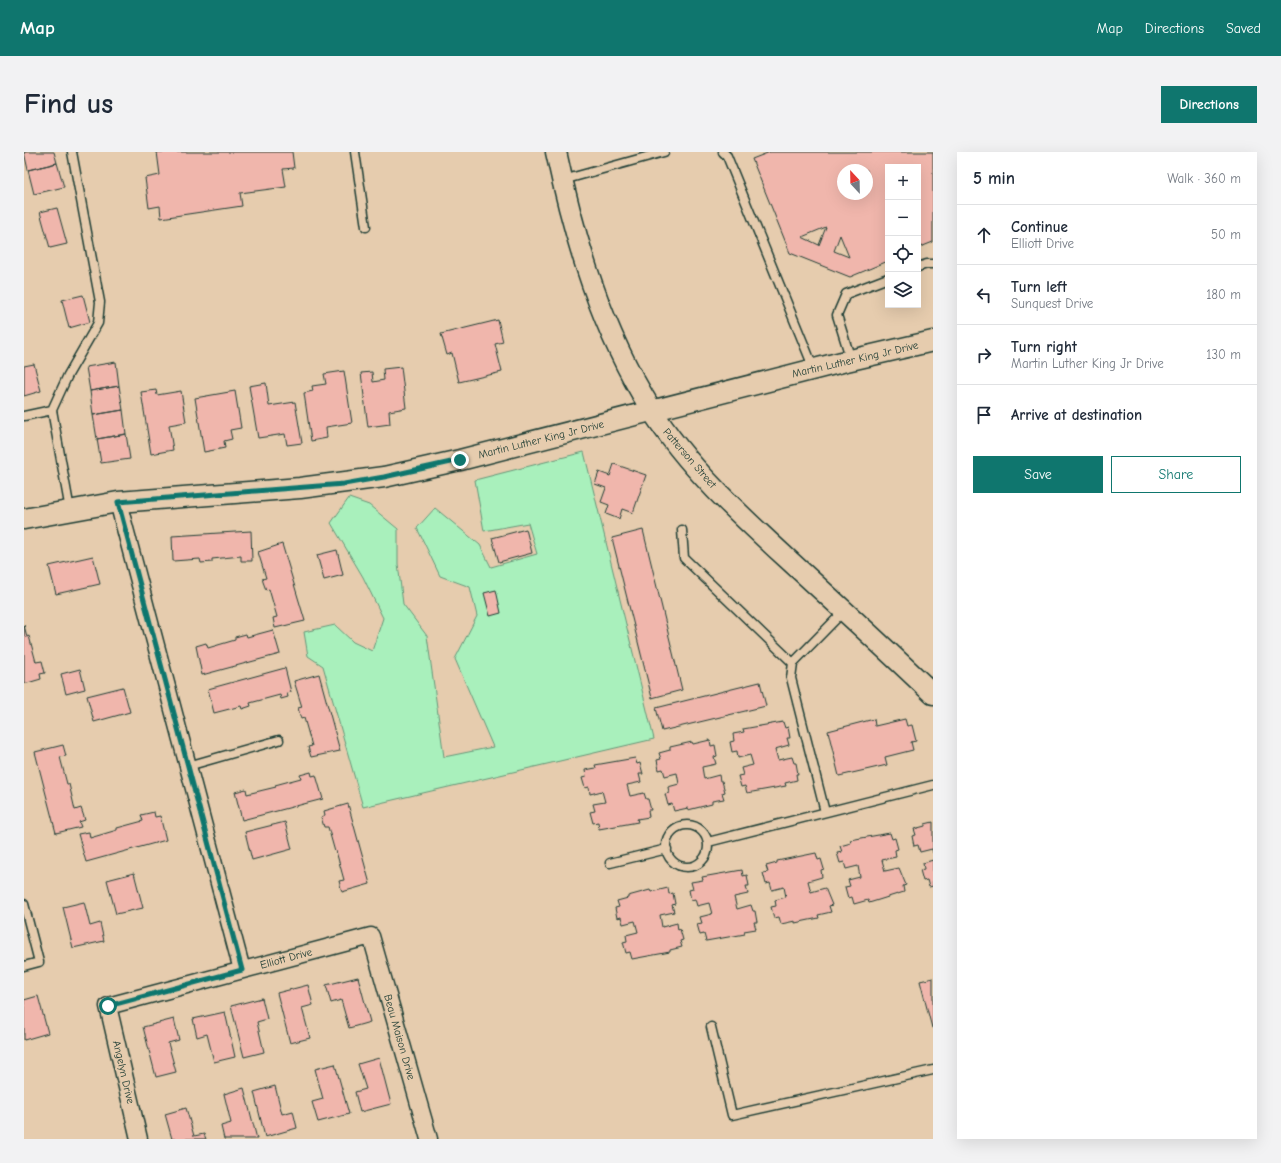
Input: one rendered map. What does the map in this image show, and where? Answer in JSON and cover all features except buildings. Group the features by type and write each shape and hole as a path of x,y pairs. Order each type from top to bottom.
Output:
{"street":[{"name":"Patterson Street","path":"556,152 576,233 595,294 631,376 651,410 676,444 737,511 933,694"},
{"name":"Martin Luther King Jr Drive","path":"24,519 118,502 300,488 384,477 460,460 851,360 932,345"},
{"path":"118,502 242,970"},
{"name":"Elliott Drive","path":"108,1006 371,936"},
{"name":"Beau Maison Drive","path":"371,936 426,1138"},
{"name":"Angelyn Drive","path":"108,1006 139,1139"}],"lane":[{"path":"70,510 52,410 68,375 98,323 100,302 72,152"},
{"path":"355,152 366,226"},
{"path":"562,180 664,152"},
{"path":"724,152 727,156 814,369"},
{"path":"921,266 933,264"},
{"path":"851,360 837,315 846,294 885,279"},
{"path":"24,416 52,410"},
{"path":"682,530 684,558 793,663"},
{"path":"825,812 791,678 793,663 844,611"},
{"path":"188,766 279,740"},
{"path":"708,842 933,785"},
{"path":"688,825 701,830 708,842 706,855 697,864 691,866 684,867 672,860 666,849 666,842 674,829 688,825"},
{"path":"610,863 666,849"},
{"path":"24,904 26,923 39,962 24,966"},
{"path":"711,1028 732,1115 933,1070"}],"green space":[{"path":"584,452 654,739 363,807 323,666 308,656 304,632 335,625 353,642 372,651 383,618 363,577 331,523 349,498 369,505 398,529 398,564 403,604 427,636 444,757 493,747 455,659 477,616 470,587 440,576 417,528 435,508 480,545 491,567 537,554 528,523 484,531 475,480"}],"route":[{"path":"108,1006 242,970 118,502 344,484 384,477 460,460"}]}
